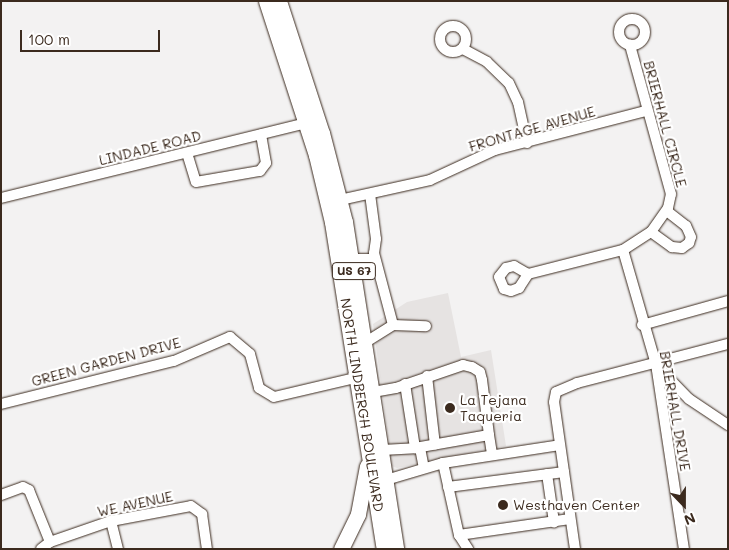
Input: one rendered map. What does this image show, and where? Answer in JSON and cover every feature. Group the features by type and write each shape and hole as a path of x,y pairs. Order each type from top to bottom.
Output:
{"highway":[{"name":"NORTH LINDBERGH BOULEVARD","path":"266,1 306,123 332,222 359,377 376,451 386,480 396,549"},
{"name":"NORTH LINDBERGH BOULEVARD","path":"279,1 340,200 352,259 373,392 384,549"},
{"path":"341,549 362,502 376,451"}],"street":[{"name":"BRIERHALL CIRCLE","path":"630,45 646,112 671,194 667,211"},
{"path":"463,49 487,62 509,83 518,102 527,143"},
{"name":"FRONTAGE AVENUE","path":"340,200 430,180 470,159 646,112"},
{"name":"LINDADE ROAD","path":"1,198 306,123"},
{"path":"187,153 196,182 260,170 266,163 261,134"},
{"path":"370,194 376,239 375,259 393,325"},
{"path":"528,274 623,250 651,232 667,211 686,226 691,237 689,243 682,248 672,247 651,232"},
{"name":"BRIERHALL DRIVE","path":"623,250 642,325 656,364 684,549"},
{"path":"352,259 375,259"},
{"path":"642,325 728,301"},
{"path":"366,342 393,325 426,326"},
{"name":"GREEN GARDEN DRIVE","path":"1,404 174,361 230,337 250,354 259,388 274,397 359,377"},
{"path":"575,549 554,402 556,392 577,383 728,344"},
{"path":"656,364 689,399 728,425"},
{"path":"373,392 405,384 463,365 480,372 492,455"},
{"path":"427,376 435,445"},
{"path":"405,384 417,448 424,468"},
{"path":"376,451 417,448 489,435"},
{"path":"386,480 443,463 560,445"},
{"path":"443,463 459,535 468,549"},
{"path":"448,487 564,472"},
{"path":"547,474 554,522"},
{"path":"1,495 18,488 29,490 50,542"},
{"name":"WE AVENUE","path":"41,549 50,542 111,521 192,506 202,514 206,549"},
{"path":"459,535 570,519"},
{"path":"111,521 118,549"}],"shaded area":[{"path":"448,293 461,357 491,350 506,446 397,468 392,466 373,324 407,302"}],"place":[{"name":"La Tejana Taqueria","path":"450,408"},
{"name":"Westhaven Center","path":"503,505"}]}
